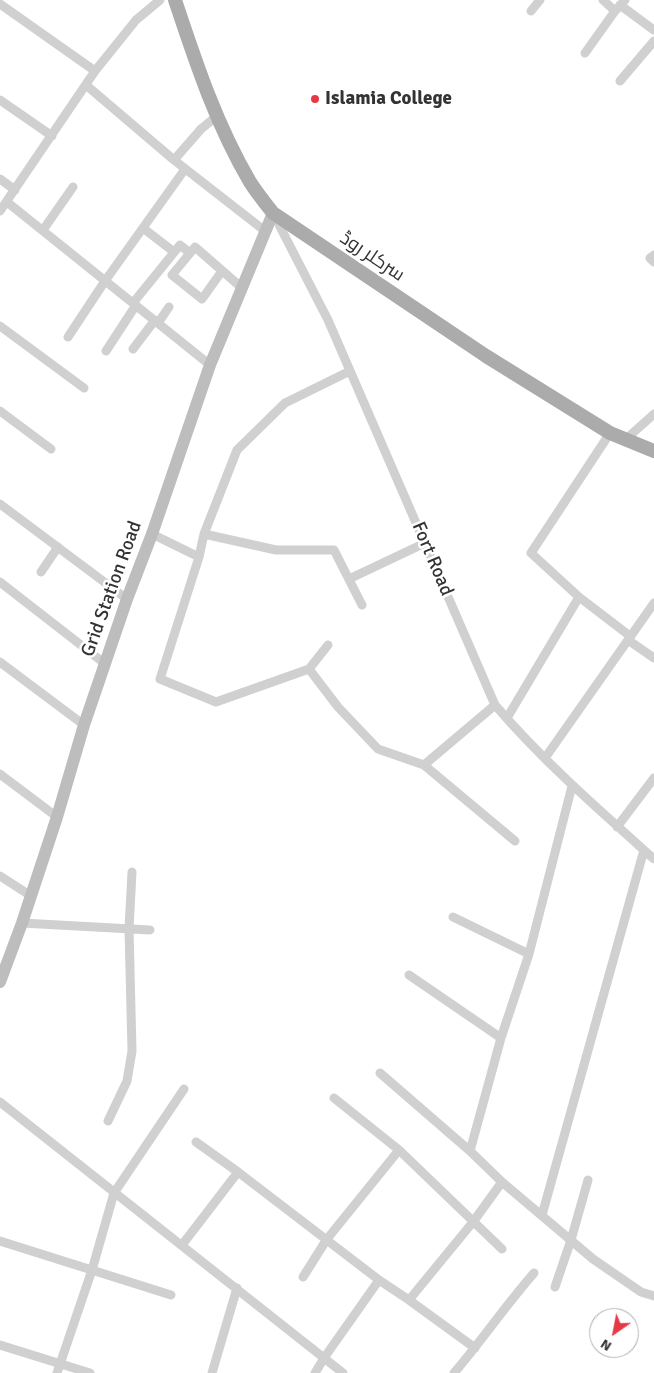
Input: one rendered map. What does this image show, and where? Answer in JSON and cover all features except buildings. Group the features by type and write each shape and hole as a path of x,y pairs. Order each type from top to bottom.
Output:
{"main road":[{"name":"سرکلر روڈ","path":"174,0 200,77 217,116 251,182 273,213 486,356 610,433 654,451"},
{"name":"Grid Station Road","path":"0,982 22,923 57,817 104,663 152,534 210,365 273,213"}],"street":[{"path":"0,211 95,71 136,20 160,0"},
{"path":"531,11 540,0"},
{"path":"603,0 620,6 654,30"},
{"path":"0,4 95,71"},
{"path":"585,53 620,6"},
{"path":"620,81 653,44"},
{"path":"86,85 185,169 265,231"},
{"path":"0,100 52,136"},
{"path":"174,160 201,130 217,116"},
{"path":"68,338 106,280 185,169"},
{"path":"0,179 15,190"},
{"path":"43,230 73,187"},
{"path":"7,202 210,365"},
{"name":"Fort Road","path":"273,213 328,320 495,705 572,786 654,859"},
{"path":"143,228 174,252"},
{"path":"106,351 135,304 180,245 190,253"},
{"path":"222,271 202,299 172,275 195,247 242,288"},
{"path":"654,255 650,258 654,262"},
{"path":"133,350 169,307"},
{"path":"0,326 84,388"},
{"path":"328,645 309,669 216,702 160,679 199,557 204,534 237,450 285,403 350,371"},
{"path":"0,411 51,450"},
{"path":"626,439 654,414"},
{"path":"610,433 531,553 579,598 654,658"},
{"path":"0,504 127,599"},
{"path":"152,534 199,557"},
{"path":"204,534 276,550 334,550 362,605"},
{"path":"349,580 425,543"},
{"path":"41,572 58,547"},
{"path":"0,582 104,663"},
{"path":"507,718 579,598"},
{"path":"545,758 654,603"},
{"path":"0,662 84,725"},
{"path":"309,669 338,707 378,749 424,765 515,841"},
{"path":"424,765 495,705"},
{"path":"0,774 57,817"},
{"path":"618,827 654,778"},
{"path":"470,1151 501,1038 529,954 572,786"},
{"path":"542,1215 644,850"},
{"path":"108,1121 127,1081 132,1051 129,929 132,872"},
{"path":"0,876 31,896"},
{"path":"453,917 529,954"},
{"path":"22,923 150,930"},
{"path":"409,975 501,1038"},
{"path":"380,1073 470,1151 502,1182 593,1259 642,1292 654,1296"},
{"path":"59,1368 92,1270 114,1192 184,1089"},
{"path":"334,1098 400,1150 502,1249"},
{"path":"0,1102 343,1373"},
{"path":"196,1142 379,1280 475,1348"},
{"path":"303,1277 326,1239 400,1150"},
{"path":"182,1245 238,1172"},
{"path":"555,1287 588,1180"},
{"path":"409,1300 473,1222 502,1182"},
{"path":"0,1241 171,1295"},
{"path":"454,1373 534,1273"},
{"path":"315,1373 379,1280"},
{"path":"212,1373 237,1288"},
{"path":"0,1345 59,1368 90,1373"}],"place":[{"name":"Islamia College","path":"315,99"}]}
